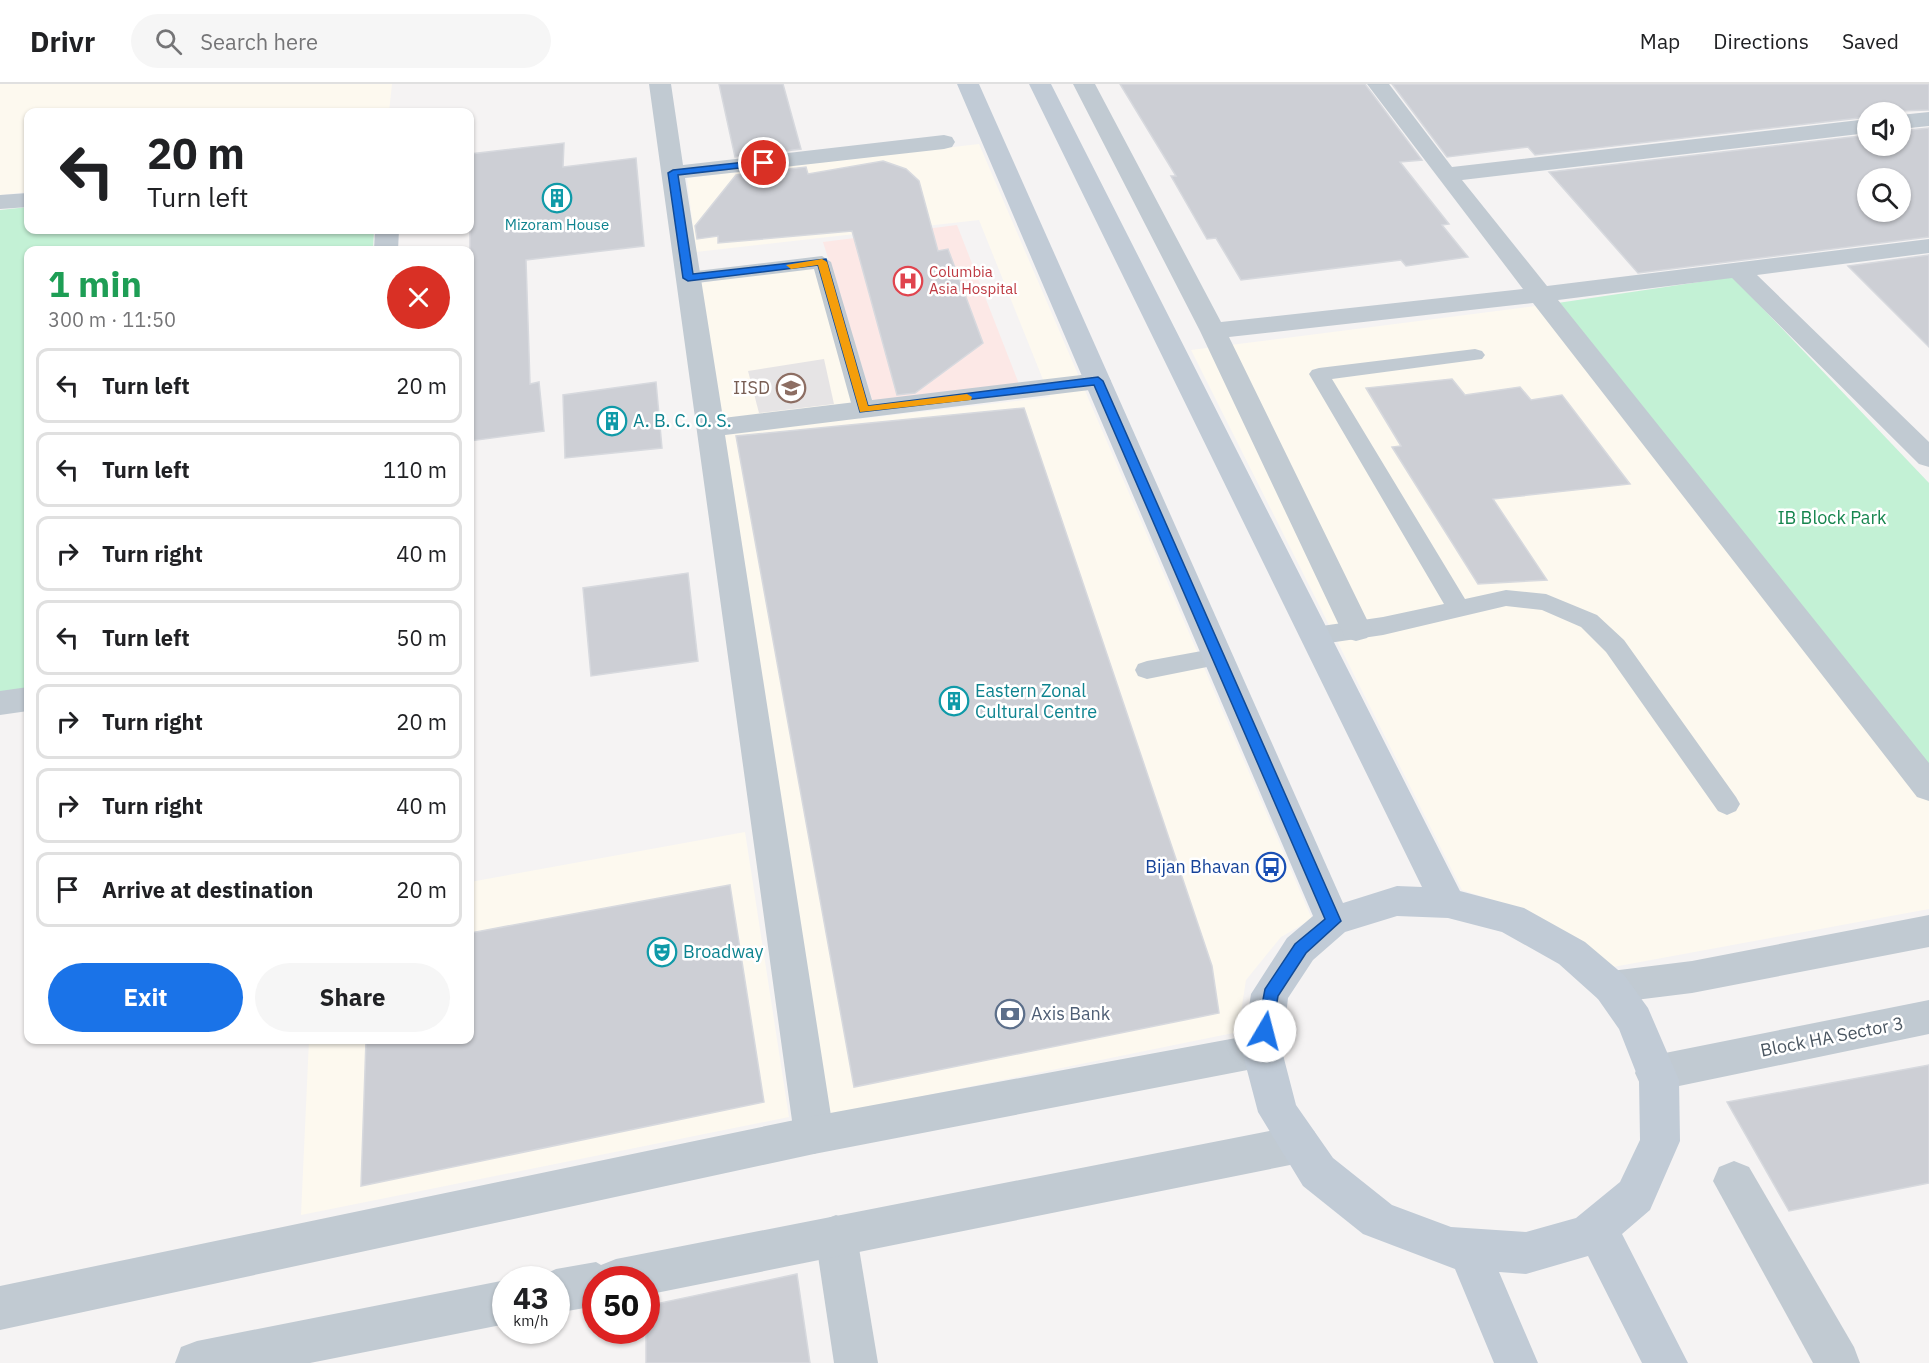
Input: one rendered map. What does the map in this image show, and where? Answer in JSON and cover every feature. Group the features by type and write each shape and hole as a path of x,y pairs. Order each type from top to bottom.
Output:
{"main road":[{"path":"968,84 1333,921"},
{"path":"1040,84 1448,903"},
{"path":"1397,901 1448,903 1511,919 1572,953 1611,987 1634,1020 1659,1080 1660,1142 1635,1196 1587,1236 1526,1253 1468,1250 1451,1248 1378,1220 1318,1172 1278,1112 1263,1050 1270,994 1300,949 1333,921 1397,901"},
{"path":"1596,1227 1666,1363"},
{"path":"1468,1250 1516,1363"}],"street":[{"path":"660,84 814,1135"},
{"path":"1083,84 1213,331 1356,630"},
{"path":"1378,84 1446,175 1929,788"},
{"path":"1911,121 1929,119"},
{"path":"1446,175 1857,127"},
{"path":"673,173 944,142"},
{"path":"0,202 24,200"},
{"path":"1213,331 1541,294 1929,246"},
{"path":"1738,270 1929,458"},
{"path":"710,428 1098,381"},
{"path":"1899,427 1929,423"},
{"path":"0,703 24,700"},
{"path":"1611,987 1692,977 1929,931"},
{"name":"Block HA Sector 3","path":"1655,1073 1929,1017"},
{"path":"0,1308 814,1135 1263,1050"},
{"path":"660,1271 1299,1144"},
{"path":"1734,1181 1838,1363"},
{"path":"836,1236 856,1363"},
{"path":"197,1363 492,1305"}],"lane":[{"path":"688,278 822,262 864,410"},
{"path":"1459,609 1319,374 1474,355"},
{"path":"1315,636 1356,630 1506,598 1546,602 1589,621 1615,646 1727,804"},
{"path":"1147,670 1218,657"}],"shaded area":[{"path":"0,84 392,84 389,108 24,108 24,192 0,195"},
{"name":"Eastern Zonal Cultural Centre","path":"979,144 1312,919 1281,937 1246,980 1238,1032 830,1115 701,283 814,265 859,419 1050,397 979,220 696,252 687,178"},
{"name":"Columbia Asia Hospital","path":"957,225 1019,384 873,402 823,242"},
{"path":"1544,305 1929,793 1929,909 1613,967 1524,910 1462,890 1191,350"},
{"name":"IISD","path":"824,359 834,404 759,413 748,371"},
{"path":"745,832 789,1117 301,1215 309,1044 474,1044 474,881"}],"green space":[{"path":"24,207 24,234 374,234 373,246 24,246 24,692 0,695 0,210"},
{"name":"IB Block Park","path":"1733,277 1929,483 1929,793 1544,305"}],"building":[{"path":"719,84 783,84 801,149 735,157"},
{"path":"1120,84 1365,84 1422,160 1400,162 1449,224 1442,225 1468,257 1406,266 1401,260 1241,280 1216,238 1207,239 1171,176 1176,176"},
{"path":"1392,84 1929,84 1929,110 1911,111 1911,102 1857,102 1857,118 1535,155 1528,147 1447,157"},
{"path":"1929,128 1929,237 1638,273 1549,172 1857,136 1857,156 1911,156 1911,130"},
{"name":"Mizoram House","path":"564,143 563,167 636,158 644,246 526,260 530,384 539,382 544,431 474,440 474,246 470,246 470,234 474,234 474,154"},
{"path":"883,161 906,169 919,181 938,251 948,249 983,343 915,393 897,395 852,231 718,243 718,236 697,239 695,226 736,175 806,167 808,174"},
{"path":"1929,255 1929,347 1848,266"},
{"path":"1452,379 1465,395 1520,387 1531,400 1562,395 1630,484 1493,499 1547,580 1478,584 1392,447 1401,446 1366,388"},
{"name":"A. B. C. O. S.","path":"656,382 662,448 565,458 563,395"},
{"name":"Eastern Zonal Cultural Centre","path":"1024,408 1212,966 1219,1013 854,1087 736,436"},
{"path":"688,573 698,661 591,676 583,588"},
{"path":"730,885 764,1102 361,1186 366,1044 474,1044 474,932"},
{"path":"1929,1065 1929,1183 1789,1211 1727,1102"},
{"path":"797,1274 810,1363 646,1363 646,1344 660,1344 660,1303"}],"slow traffic":[{"path":"791,265 822,262 864,410 967,397"}],"place":[{"name":"Mizoram House","path":"557,198"},
{"name":"Columbia Asia Hospital","path":"908,281"},
{"name":"IISD","path":"791,388"},
{"name":"A. B. C. O. S.","path":"612,421"},
{"name":"Eastern Zonal Cultural Centre","path":"954,701"},
{"name":"Bijan Bhavan","path":"1271,867"},
{"name":"Broadway","path":"662,952"},
{"name":"Axis Bank","path":"1010,1014"}],"route":[{"path":"764,163 673,173 688,278 822,262 864,410 1098,381 1333,921 1300,949 1270,994 1265,1031"}]}
